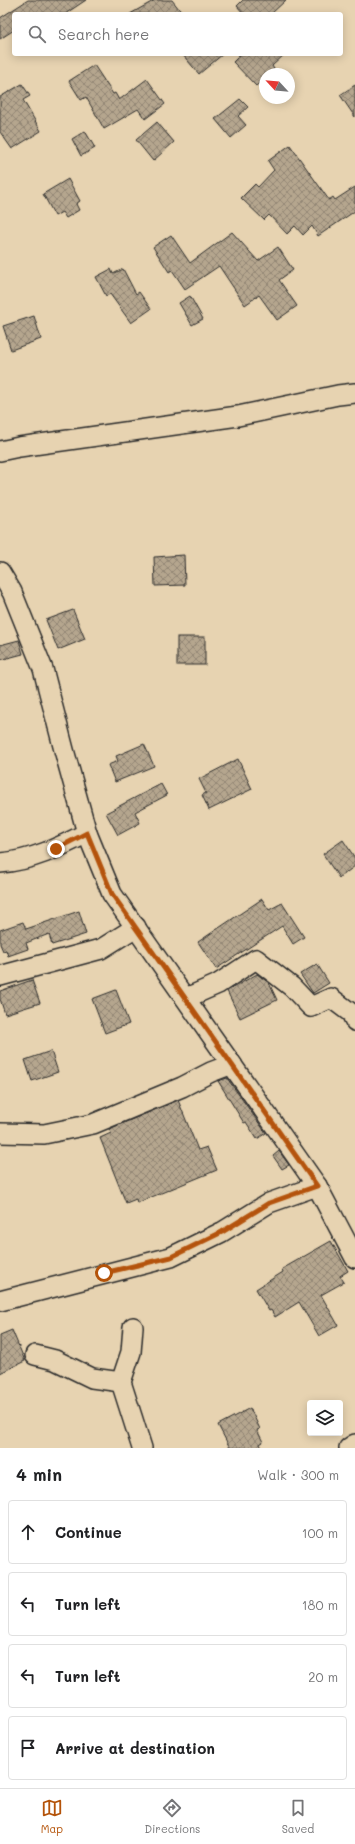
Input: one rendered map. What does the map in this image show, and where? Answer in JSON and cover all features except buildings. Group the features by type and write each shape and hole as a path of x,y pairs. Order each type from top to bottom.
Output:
{"street":[{"path":"0,451 238,416 338,395 355,393"},
{"path":"0,572 6,595 44,669 87,833 112,894 317,1186 355,1258"},
{"path":"0,863 11,862 56,849 87,833"},
{"path":"0,976 101,949 136,928"},
{"path":"186,998 218,984 256,959 292,986 311,1008 331,998 351,1013 355,1021"},
{"path":"0,1133 44,1134 93,1124 182,1087 211,1072 232,1064"},
{"path":"0,1301 171,1257 222,1232 269,1203 317,1186"},
{"path":"133,1327 131,1352 121,1382 142,1448"},
{"path":"35,1355 55,1360 92,1378 121,1382"},
{"path":"349,1448 355,1444"}],"route":[{"path":"56,849 87,833 112,894 317,1186 269,1203 222,1232 171,1257 104,1273"}]}
